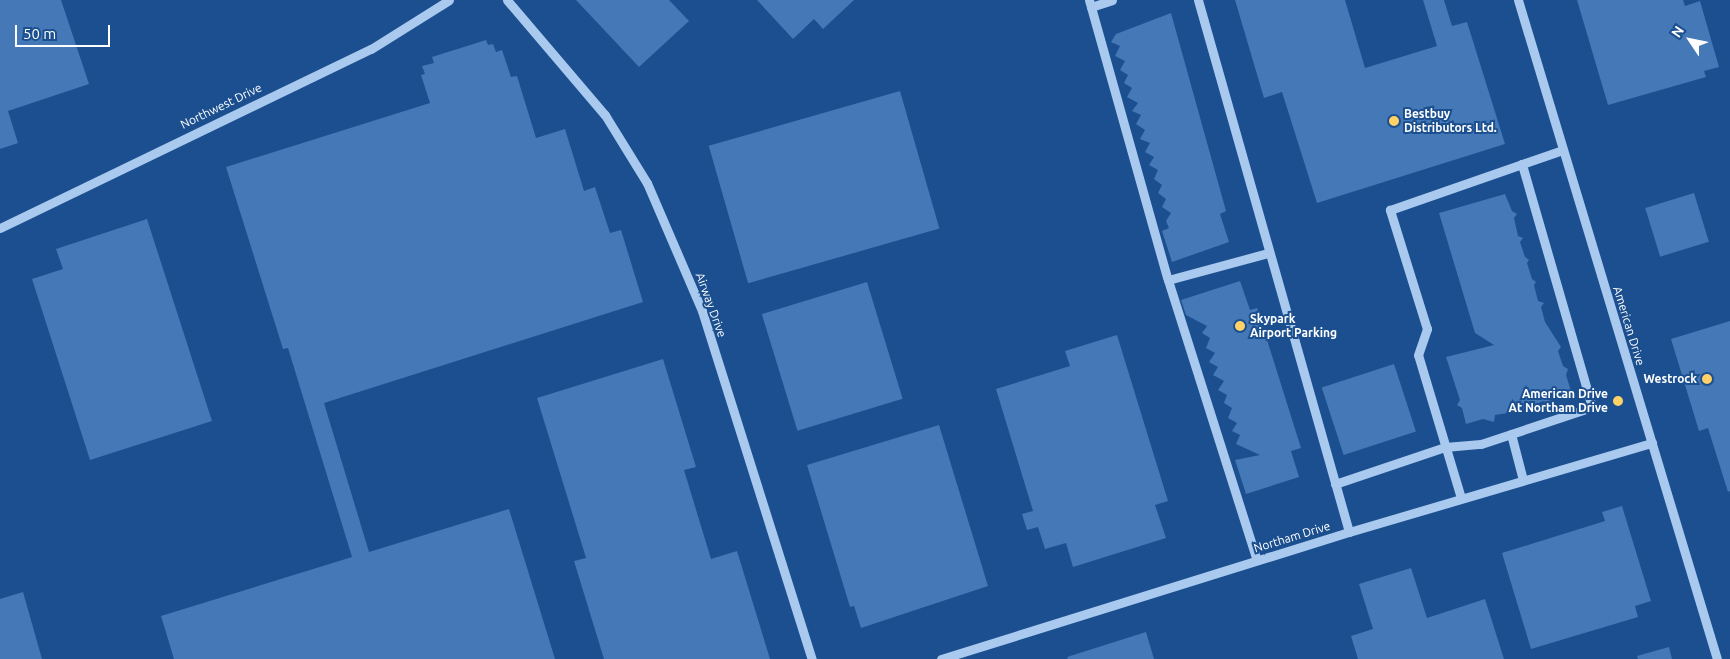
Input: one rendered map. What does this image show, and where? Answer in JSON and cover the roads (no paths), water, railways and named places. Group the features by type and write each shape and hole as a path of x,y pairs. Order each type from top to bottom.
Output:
{"street":[{"name":"Northwest Drive","path":"0,228 371,49 449,0"},
{"name":"Airway Drive","path":"507,0 605,115 647,183 702,311 812,659"},
{"path":"1112,0 1090,4 1168,280 1257,560"},
{"path":"1198,0 1268,253 1349,532"},
{"name":"American Drive","path":"1518,0 1717,659"},
{"path":"1461,498 1418,355 1427,329 1390,210 1563,150"},
{"path":"1335,484 1445,447 1481,444 1592,407 1522,164"},
{"path":"1168,280 1268,253"},
{"path":"1511,434 1523,480"},
{"name":"Northam Drive","path":"941,659 1461,498 1652,444"}],"place":[{"name":"Bestbuy Distributors Ltd.","path":"1394,121"},
{"name":"Skypark Airport Parking","path":"1240,326"},
{"name":"Westrock","path":"1707,379"},
{"name":"American Drive At Northam Drive","path":"1618,401"}]}
